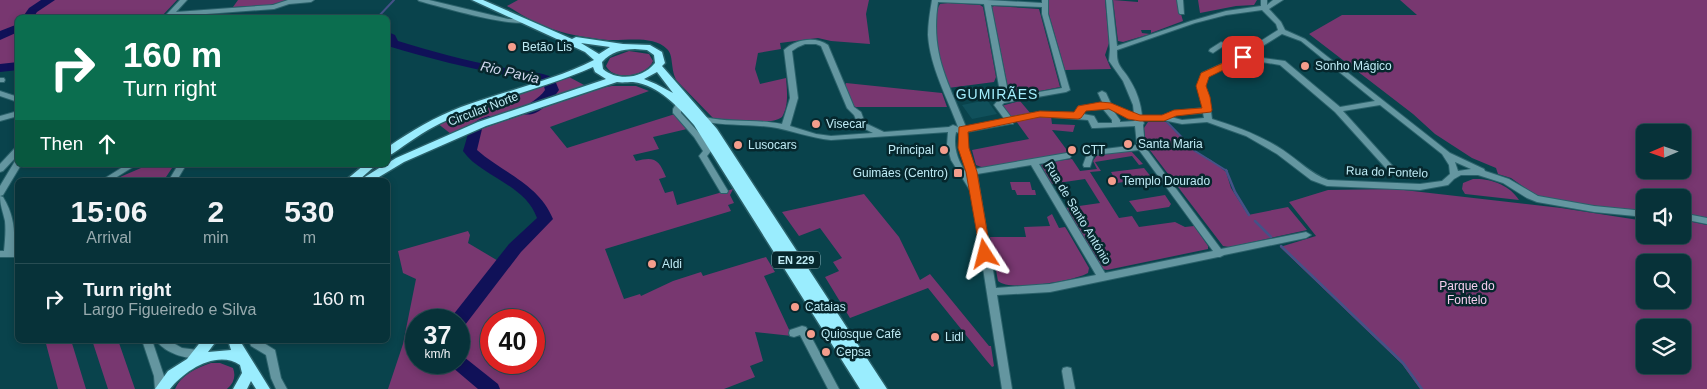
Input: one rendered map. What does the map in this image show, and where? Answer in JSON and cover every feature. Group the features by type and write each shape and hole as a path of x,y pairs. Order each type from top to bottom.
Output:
{"main road":[{"name":"EN 229","path":"476,0 588,50 598,61 598,70 601,73 617,79 631,79 651,84 668,92 698,124 867,389"},
{"name":"EN 229","path":"552,34 588,42 643,46 656,51 661,58 658,67 647,74 631,79"},
{"name":"EN 229","path":"598,61 610,51 627,46"},
{"name":"Circular Norte","path":"390,150 410,134 465,108 561,77 598,61"},
{"name":"EN 229","path":"658,67 666,80 704,119 880,389"},
{"name":"Circular Norte","path":"390,165 498,118 617,79"},
{"path":"355,178 368,167"},
{"name":"Circular Norte","path":"369,178 386,167"},
{"path":"161,389 170,377 194,358 207,343"},
{"path":"235,343 263,389"},
{"path":"194,358 225,353 237,355 246,363 246,382 240,389"}],"street":[{"path":"169,15 184,0"},
{"path":"180,15 274,7 288,2 311,0"},
{"path":"421,0 508,22 525,22"},
{"path":"1007,389 976,195 967,173 963,131 936,66 933,54 931,24 935,0 1045,3 1047,22 1066,90 998,103 999,108 1009,120"},
{"path":"1109,0 1114,49 1113,61 1130,87 1138,105 1140,147 1220,254"},
{"path":"1180,0 1182,13"},
{"path":"1114,49 1216,15 1280,0"},
{"path":"987,2 1004,92 1008,100"},
{"path":"1264,4 1282,31 1303,40 1445,152 1488,175"},
{"path":"704,119 724,124 767,124 823,138 957,129 963,131 1040,114 1091,118 1095,126 1164,118 1182,122 1208,120 1205,97 1201,86 1205,75 1245,56 1282,31"},
{"path":"785,128 794,98 788,50 793,45 814,42 824,45 850,108 858,114 862,124 882,134"},
{"path":"1213,50 1221,44 1245,56 1282,64 1338,110 1395,173"},
{"path":"0,93 15,99"},
{"path":"1102,93 1106,106 1116,120 1115,125"},
{"path":"950,99 954,122 950,146 957,166 967,173 1067,156"},
{"path":"1338,110 1382,102"},
{"path":"680,104 677,113 707,151 703,156 724,191"},
{"path":"1078,116 1082,108 1106,106 1140,120"},
{"path":"1164,118 1174,113 1207,110"},
{"path":"0,119 15,115"},
{"name":"Rua do Fontelo","path":"1208,120 1249,134 1280,152 1314,178 1327,182 1428,187 1445,183 1454,175 1467,172 1488,175 1512,184 1528,196 1594,209 1636,213"},
{"path":"1087,165 1091,153 1140,147"},
{"path":"1445,152 1453,165 1454,175"},
{"path":"2,167 15,153"},
{"name":"Rua de Santo António","path":"1034,163 1102,277"},
{"path":"2,167 15,164"},
{"path":"0,193 15,166"},
{"path":"109,178 129,167"},
{"path":"174,178 181,167"},
{"path":"712,172 727,168"},
{"path":"0,199 14,221 9,254"},
{"path":"1691,218 1707,221"},
{"path":"991,292 1036,290 1306,235"},
{"path":"794,333 802,330 834,389"},
{"path":"148,343 159,376 161,389"},
{"path":"165,343 173,349 194,358"},
{"path":"255,343 271,353 276,378 282,389"},
{"path":"1067,371 1070,389"}],"shaded area":[{"path":"987,100 997,114 972,119 962,105"}],"green space":[{"path":"0,0 177,0 163,15 15,15 15,64 0,66"},
{"path":"238,0 289,0 270,5 233,7"},
{"path":"518,0 869,0 866,14 870,44 818,38 780,43 781,49 758,53 755,69 760,84 786,78 787,103 782,117 776,120 759,122 720,119 713,118 677,81 669,52 661,45 647,40 608,40 559,31 534,22 507,6"},
{"path":"1049,0 1105,0 1109,43 1105,55 1111,69 1065,70 1048,11"},
{"path":"1113,0 1138,2 1138,0 1177,0 1183,21 1151,33 1151,30 1141,30 1142,33 1150,34 1123,42 1118,41"},
{"path":"1198,0 1257,0 1254,5 1236,6 1200,13"},
{"path":"1400,0 1707,0 1707,218 1691,215 1691,189 1636,189 1636,211 1537,196 1511,178 1498,174 1496,168 1472,158 1435,134 1413,114 1309,34 1342,15 1417,15"},
{"path":"940,4 980,5 983,7 996,77 994,82 948,88 936,46 935,23 936,13"},
{"path":"992,7 1039,9 1060,87 1020,95 1009,93"},
{"path":"629,51 649,54 653,61 644,70 630,75 616,74 610,71 606,66 610,58"},
{"path":"569,77 586,86 451,134 437,123 471,109"},
{"path":"846,83 942,93 947,107 856,107 853,106 845,86"},
{"path":"636,86 649,91 550,127 567,148 675,114 687,129 653,137 659,149 633,155 636,161 652,159 658,163 666,177 659,179 665,193 673,191 677,205 733,189 730,195 734,203 728,205 731,211 605,249 624,299 640,294 641,296 673,281 701,272 703,276 766,257 775,272 764,276 792,336 755,332 763,361 750,366 755,377 724,389 388,389 405,334 405,374 470,374 470,309 410,309 416,279 403,273 398,251 468,231 470,235 468,243 500,262 547,221 541,206 526,190 501,170 475,153 473,150 478,141 475,131 601,88"},
{"path":"1020,101 1031,114 1011,118 1001,106"},
{"path":"1039,116 1051,116 1052,124 1075,125 1073,132 1052,130 1069,153 984,168 976,165 972,150 1029,139 1016,121"},
{"path":"1148,122 1166,122 1194,151 1211,160 1226,172 1231,188 1248,215 1288,207 1307,230 1229,247 1223,246 1146,145 1144,128"},
{"path":"1131,151 1143,164 1139,165 1132,156 1095,162 1101,171 1090,172 1119,218 1132,216 1139,227 1175,222 1185,227 1194,226 1208,246 1208,249 1107,270 1102,269 1065,208 1100,203 1085,179 1051,184 1041,165 1072,159 1080,171 1097,169 1093,161 1097,155"},
{"path":"143,167 173,167 165,178 118,178"},
{"path":"1144,168 1152,178 1117,183 1111,172"},
{"path":"1473,179 1493,181 1505,186 1519,200 1465,194 1462,189 1463,183"},
{"path":"1010,182 1030,182 1032,190 1035,190 1036,195 1017,195 1015,190 1012,190"},
{"name":"Parque do Fontelo","path":"1395,189 1561,208 1636,220 1636,244 1691,244 1691,222 1707,225 1707,389 1420,389 1402,364 1280,247 1316,236 1289,202 1328,190"},
{"path":"864,194 899,237 920,280 930,274 989,346 991,346 994,366 992,367 986,360 928,288 850,318 825,277 839,271 833,262 842,258 820,228 799,236 782,212"},
{"path":"1165,195 1171,204 1169,207 1137,212 1129,201"},
{"path":"1052,214 1059,228 1065,227 1067,230 1089,268 1088,273 1070,279 1042,284 1015,286 998,281 990,237 1026,237 1024,227 1050,226 1047,217"},
{"path":"46,343 72,343 86,389 58,389"},
{"path":"93,343 119,343 135,389 108,389"},
{"path":"211,363 220,363 233,368 234,379 227,389 175,389 181,380 190,373"}],"waterway":[{"name":"Rio Pavia","path":"29,15 33,10 49,0"},
{"name":"Rio Pavia","path":"380,15 394,0"},
{"name":"Rio Pavia","path":"0,36 15,28"},
{"name":"Rio Pavia","path":"390,37 392,43 428,54 500,71 541,77 549,81 552,90 545,100 528,111"},
{"name":"Rio Pavia","path":"0,68 15,66"},
{"name":"Rio Pavia","path":"468,309 515,248 545,219 543,212 531,197 507,177 470,151 476,128 478,125 489,120"},
{"path":"1167,122 1195,151 1226,171"},
{"path":"1226,171 1235,192 1249,215"},
{"path":"1255,221 1271,237"},
{"path":"1281,246 1403,363 1422,389"},
{"name":"Rio Pavia","path":"470,372 491,389"}],"place":[{"name":"Betão Lis","path":"512,47"},
{"name":"Sonho Mágico","path":"1305,66"},
{"name":"Visecar","path":"816,124"},
{"name":"Santa Maria","path":"1128,144"},
{"name":"Lusocars","path":"738,145"},
{"name":"Principal","path":"944,150"},
{"name":"CTT","path":"1072,150"},
{"name":"Guimães (Centro)","path":"958,173"},
{"name":"Templo Dourado","path":"1112,181"},
{"name":"Aldi","path":"652,264"},
{"name":"Cataias","path":"795,307"},
{"name":"Quiosque Café","path":"811,334"},
{"name":"Lidl","path":"935,337"},
{"name":"Cepsa","path":"826,352"}],"district":[{"name":"GUMIRÃES","path":"997,94"}],"route":[{"path":"985,254 972,172 964,148 963,130 1010,122 1009,120 1040,114 1078,116 1082,108 1100,105 1111,106 1131,116 1140,118 1164,118 1174,113 1207,110 1201,86 1205,75 1243,57"}]}
